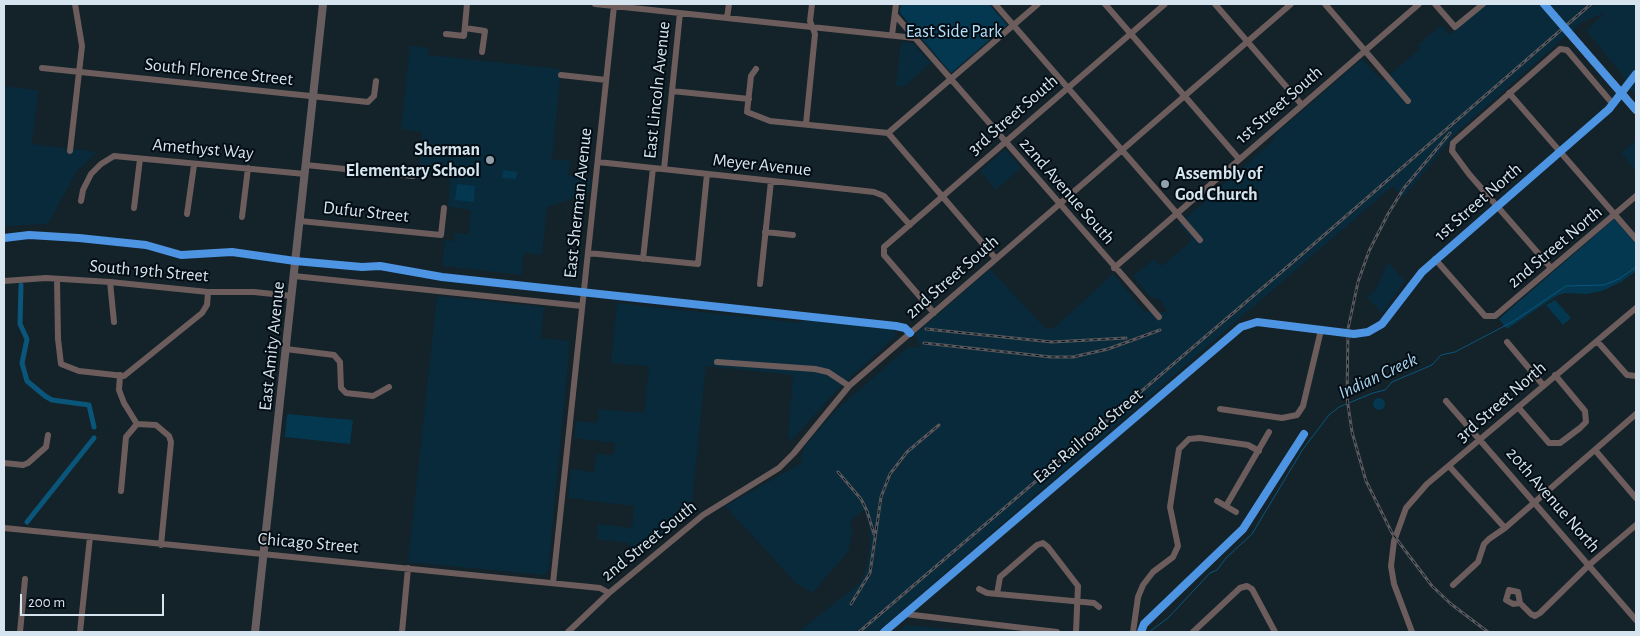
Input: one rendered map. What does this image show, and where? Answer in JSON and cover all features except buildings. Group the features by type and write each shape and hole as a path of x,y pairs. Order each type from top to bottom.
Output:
{"main road":[{"name":"East Amity Avenue","path":"255,632 323,4"},
{"path":"1544,4 1636,110"}],"street":[{"path":"70,150 82,46 75,4"},
{"path":"446,34 464,36 467,4"},
{"path":"595,4 645,6 680,13 915,38"},
{"path":"727,18 729,4"},
{"path":"806,124 815,34 810,21 812,4"},
{"path":"892,36 896,4"},
{"path":"995,4 1200,240"},
{"path":"888,133 1038,4"},
{"path":"1105,4 1239,159"},
{"name":"3rd Street South","path":"934,313 882,251 1165,4"},
{"path":"1215,4 1302,105"},
{"name":"2nd Street South","path":"568,632 609,593 704,516 779,468 794,453 849,386 1291,4"},
{"path":"1325,4 1408,101"},
{"name":"1st Street South","path":"1114,268 1419,4"},
{"path":"1435,4 1456,27 1483,4"},
{"name":"East Sherman Avenue","path":"553,583 614,6"},
{"name":"East Lincoln Avenue","path":"664,170 680,13"},
{"name":"22nd Avenue South","path":"895,15 1114,268 1159,317"},
{"path":"464,28 485,31 482,52"},
{"path":"1551,268 1469,174 1452,151 1453,143 1509,92 1563,48 1612,103"},
{"name":"South Florence Street","path":"42,68 368,102 374,96 376,81"},
{"path":"756,69 751,76 747,112 770,121 888,133 996,259"},
{"name":"1st Street North","path":"1334,332 1354,334 1368,332 1382,324 1410,286 1435,259 1609,109 1636,74"},
{"path":"560,75 606,80"},
{"path":"672,91 749,99"},
{"path":"1509,92 1636,239"},
{"name":"Amethyst Way","path":"81,201 83,190 91,174 101,164 114,156 194,165 413,176"},
{"path":"134,208 140,159"},
{"name":"Meyer Avenue","path":"598,162 879,193 891,203 910,225"},
{"path":"187,214 194,165"},
{"path":"242,217 248,168"},
{"name":"East Lincoln Avenue","path":"643,259 653,168"},
{"path":"588,253 698,264 707,174"},
{"path":"760,284 771,181"},
{"name":"2nd Street North","path":"1435,259 1486,316 1490,317 1520,296 1551,268 1616,216 1636,196"},
{"name":"Dufur Street","path":"300,221 441,235 444,208"},
{"path":"765,232 794,235"},
{"path":"294,276 582,306"},
{"path":"57,279 58,339 61,364 65,368 79,371 124,376 202,313 207,305 208,292"},
{"name":"South 19th Street","path":"4,282 57,279 110,282 208,292 254,292 292,296"},
{"path":"110,282 114,322"},
{"name":"3rd Street North","path":"1412,632 1394,584 1392,549 1397,528 1412,500 1518,406 1636,309"},
{"name":"East Railroad Street","path":"884,632 1234,331 1257,322 1334,332"},
{"path":"1220,409 1282,418 1297,415 1303,406 1321,330"},
{"path":"1597,341 1627,375 1636,376"},
{"path":"1507,342 1543,385"},
{"path":"286,349 334,355 340,362 341,388 346,393 373,396 389,387"},
{"path":"718,362 815,369 828,372 849,386"},
{"path":"120,375 119,390 124,403 137,424"},
{"path":"1518,406 1549,443 1560,443 1580,428 1586,422 1586,411 1555,375"},
{"name":"20th Avenue North","path":"1446,401 1636,620"},
{"path":"1453,585 1478,562 1484,544 1636,414"},
{"path":"121,491 126,437 137,424"},
{"path":"137,424 156,425 169,436 171,442 161,545"},
{"path":"1226,506 1269,432"},
{"path":"4,463 23,465 28,463 46,447 48,435"},
{"path":"1133,632 1136,605 1143,585 1153,572 1173,556 1178,546 1170,501 1178,454 1185,442 1200,438 1248,445 1258,451"},
{"path":"1595,450 1636,498"},
{"path":"1449,466 1505,528"},
{"path":"1217,501 1236,512"},
{"path":"1520,603 1531,614 1536,616 1589,565 1636,525"},
{"name":"Chicago Street","path":"4,528 600,588 609,593"},
{"path":"80,632 90,537"},
{"path":"997,594 1000,577 1037,545 1043,543 1078,586 1079,601 1076,632"},
{"path":"402,632 408,568"},
{"path":"20,632 25,579"},
{"path":"1193,632 1240,588 1246,586 1252,590 1275,632"},
{"path":"979,589 997,594 1094,603 1098,607"},
{"path":"905,614 1057,632"}],"shaded area":[{"path":"1486,4 1636,4 1636,97 1624,83 1624,77 1586,30 1605,13 1582,22 1456,133 1403,198 1393,186 877,632 798,632 861,582 867,566 870,544 869,525 864,510 851,520 852,535 848,552 812,593 796,583 725,506 800,464 804,447 835,411 908,347 920,348 915,334 990,269 1046,329 1054,328 1113,274 1145,312 1167,312 1160,300 1149,296 1133,276 1154,259 1162,266 1190,242 1191,238 1179,224 1275,139 1273,136 1362,59 1382,81 1421,48 1418,45 1441,25 1450,35"},
{"path":"901,42 913,43 931,63 905,86 896,86"},
{"name":"Sherman Elementary School","path":"410,46 428,48 428,55 561,69 552,159 570,161 568,175 591,178 589,193 547,207 542,255 524,253 522,275 442,266 445,240 454,241 455,233 468,234 471,210 448,207 450,176 418,173 422,132 401,129"},
{"path":"4,86 38,90 32,144 97,152 77,171 48,224 4,226"},
{"path":"1636,140 1636,171 1621,153"},
{"path":"1005,149 1021,168 996,190 980,171"},
{"path":"1388,262 1405,281 1382,314 1367,297 1376,289"},
{"path":"437,296 544,307 541,338 570,341 548,571 544,575 408,562"},
{"path":"617,303 800,323 800,321 814,320 867,325 868,328 893,328 896,336 841,386 791,441 788,434 793,375 706,366 691,511 639,556 629,543 597,539 598,524 632,528 634,506 568,498 571,469 594,472 596,454 614,455 615,443 574,438 576,421 597,423 599,409 644,413 649,366 611,363"},
{"path":"906,625 978,632 898,632"}],"green space":[{"name":"East Side Park","path":"901,4 989,4 1007,25 951,73 900,13"},
{"path":"503,170 517,172 516,179 502,178"},
{"path":"457,184 475,186 474,202 455,200"},
{"path":"1614,219 1636,244 1636,271 1621,282 1602,291 1587,294 1565,293 1556,296 1507,329 1499,319"},
{"path":"1555,300 1571,318 1563,325 1546,305"},
{"path":"1377,398 1381,398 1385,404 1381,410 1377,410 1373,406 1373,402"},
{"path":"287,414 353,420 350,444 285,437"}],"waterway":[{"name":"Indian Creek","path":"1149,632 1168,618 1210,573 1217,570 1226,558 1252,534 1303,449 1329,415 1339,407 1385,390 1392,382 1432,365 1441,355 1455,352 1514,321 1566,286 1604,285 1619,279 1636,267"},
{"path":"21,285 20,324 27,339 22,363 27,381 52,400 89,405 94,427"},
{"path":"27,522 94,438"}],"railway":[{"path":"859,632 1300,256 1591,4"},
{"path":"1450,133 1404,188 1369,251 1358,282 1348,329 1347,398 1352,432 1366,481 1392,533 1432,586 1451,604 1488,632"},
{"path":"926,329 1052,342 1126,338"},
{"path":"924,343 1051,357 1073,357 1108,349 1160,330"},
{"path":"851,604 870,573 881,497 890,474 907,452 939,425"},
{"path":"838,472 861,499 874,534"}],"cycle path":[{"path":"1544,4 1636,110"},
{"path":"884,632 1241,327 1257,322 1354,334 1368,332 1382,324 1422,272 1609,109 1636,74"},
{"path":"4,238 29,235 79,238 146,245 181,255 232,252 295,261 362,267 380,266 442,277 896,326 905,328 910,333"},
{"path":"1141,632 1144,624 1243,529 1304,434"}],"place":[{"name":"Sherman Elementary School","path":"490,160"},
{"name":"Assembly of God Church","path":"1165,184"}]}
